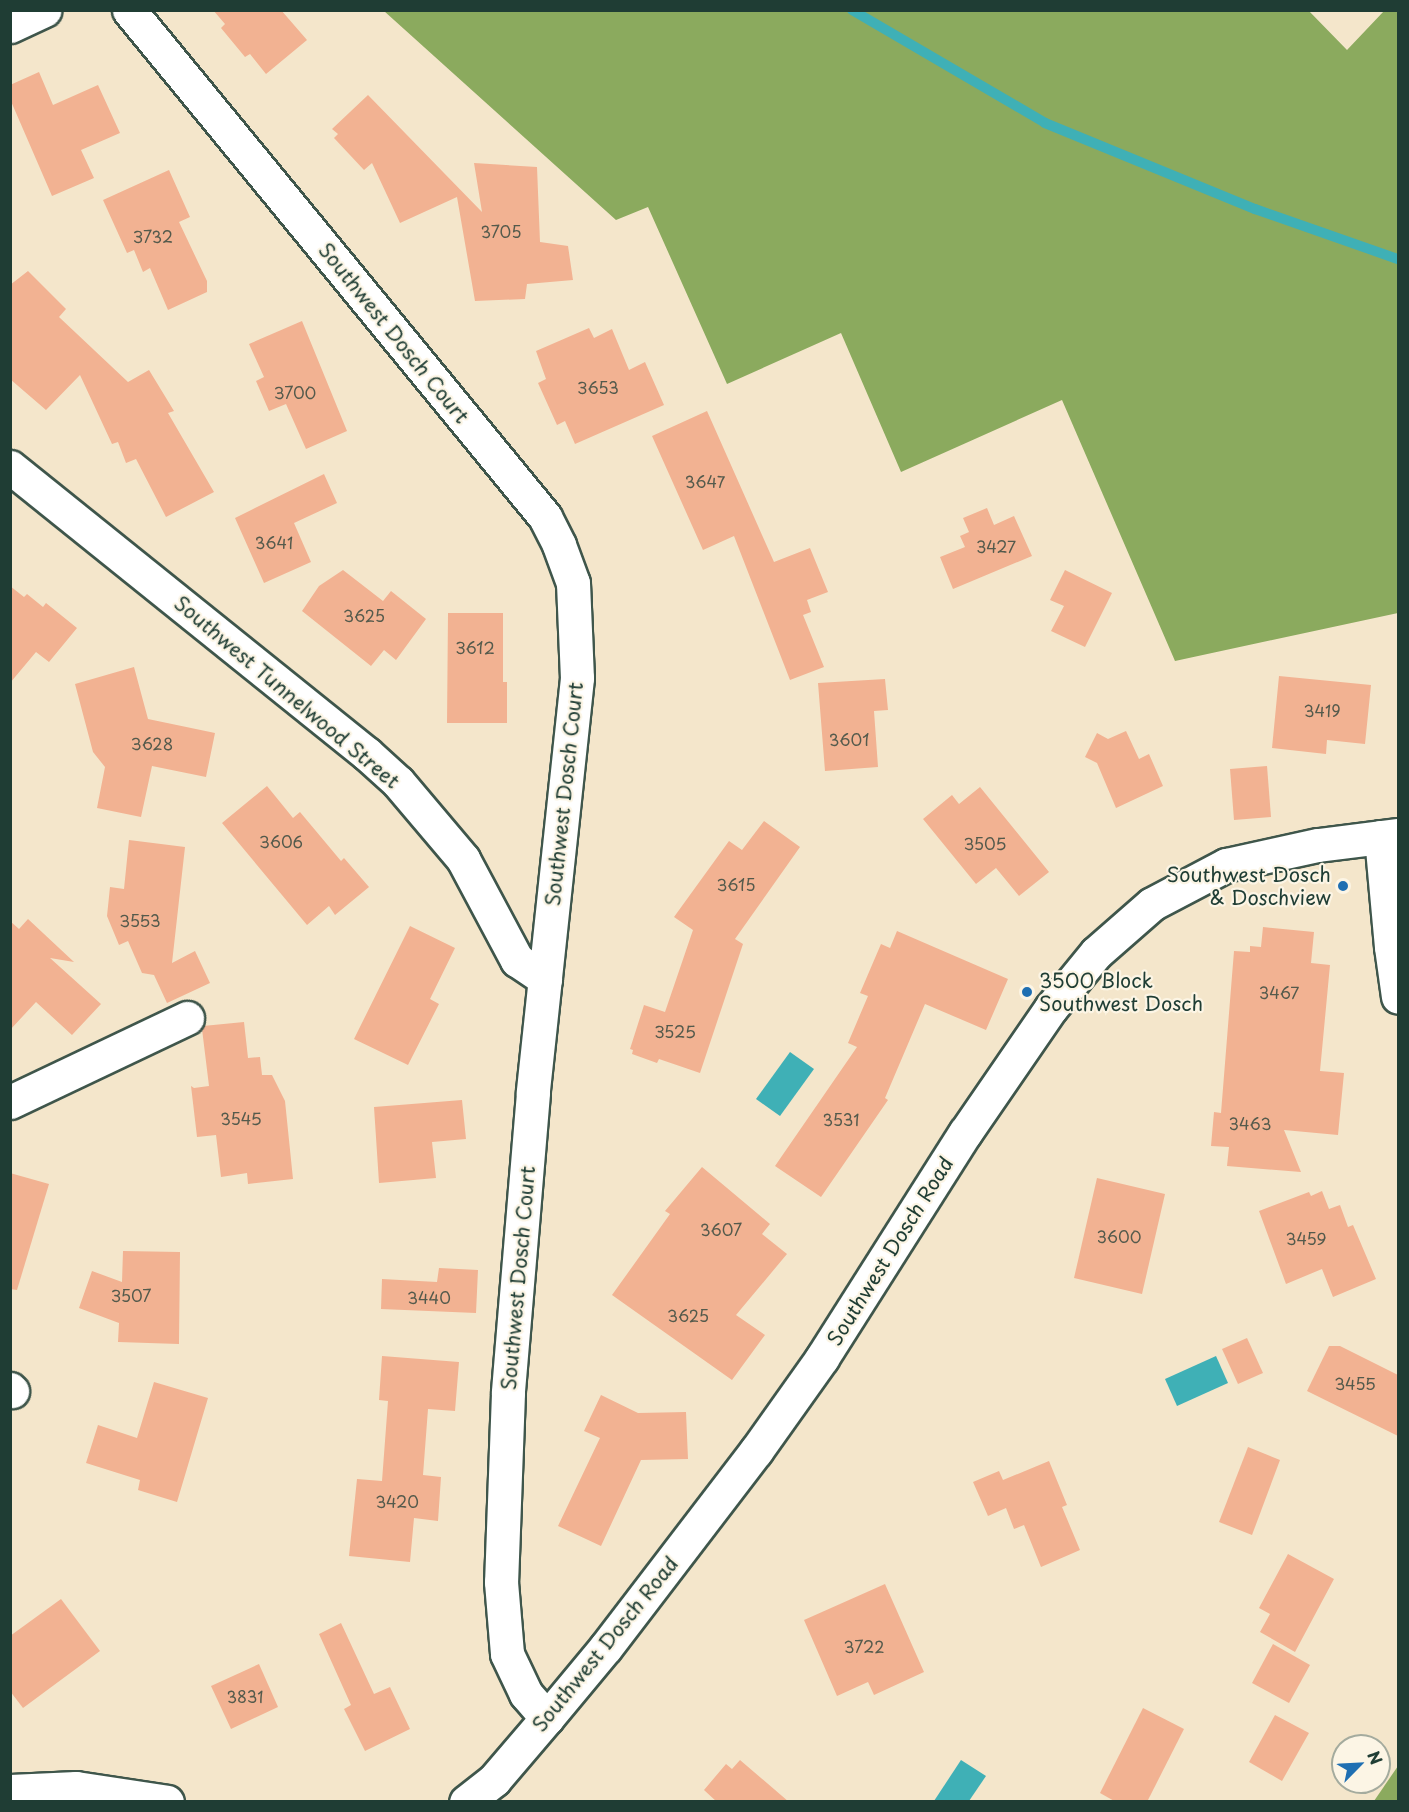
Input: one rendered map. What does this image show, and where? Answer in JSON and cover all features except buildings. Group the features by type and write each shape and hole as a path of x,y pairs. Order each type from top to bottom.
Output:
{"street":[{"path":"10,26 44,10"},
{"name":"Southwest Dosch Court","path":"129,10 545,517 560,545 573,583 577,678 545,979 508,1393 501,1582 507,1654 526,1694 547,1718"},
{"name":"Southwest Tunnelwood Street","path":"10,467 366,753 398,782 463,859 517,960 545,979"},
{"path":"1390,836 1391,947 1398,997"},
{"name":"Southwest Dosch Road","path":"466,1802 494,1780 606,1647 763,1442 822,1358 977,1115 1051,1008 1096,953 1152,904 1226,865 1309,847 1390,836"},
{"path":"10,1102 187,1018"},
{"path":"10,1791 76,1788 167,1802"}],"green space":[{"path":"1308,10 1347,50 1384,11 1398,11 1398,613 1175,661 1062,400 901,472 841,333 727,384 648,207 616,220 384,11"},
{"path":"1398,1766 1398,1801 1374,1801 1379,1794 1391,1794 1391,1776"}],"water":[{"path":"790,1052 814,1069 780,1116 756,1099"},
{"path":"1216,1356 1228,1383 1177,1406 1165,1379"},
{"path":"961,1760 986,1776 969,1801 934,1801"}],"waterway":[{"path":"852,10 1045,123 1255,209 1398,259"}],"place":[{"name":"Southwest Dosch & Doschview","path":"1343,886"},
{"name":"3500 Block Southwest Dosch","path":"1027,992"}]}
